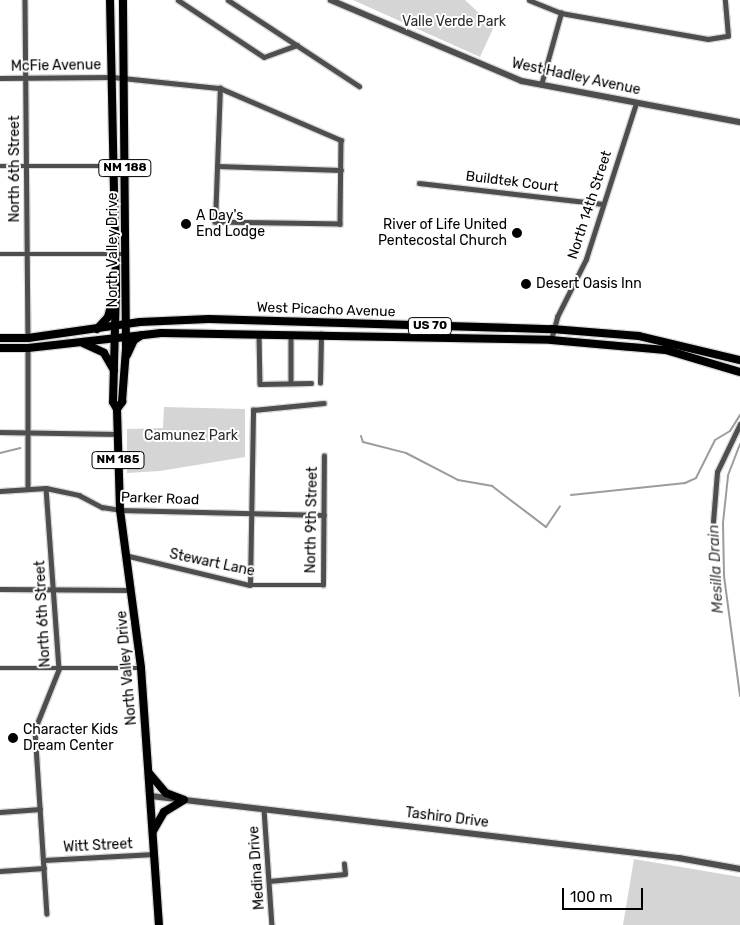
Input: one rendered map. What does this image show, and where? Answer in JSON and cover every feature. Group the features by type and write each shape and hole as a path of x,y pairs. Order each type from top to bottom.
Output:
{"main road":[{"name":"North Valley Drive","path":"110,0 117,326 113,402 117,409 120,510 129,556 141,668 159,925"},
{"name":"North Valley Drive","path":"117,409 122,402 125,359 126,254 123,0"},
{"path":"96,330 108,316 116,289"},
{"path":"125,306 133,319 140,322"},
{"name":"West Picacho Avenue","path":"0,338 28,338 96,330 140,322 209,319 552,329 639,336 740,360"},
{"name":"West Picacho Avenue","path":"0,348 28,348 125,335 259,332 551,340 666,350 740,372"},
{"path":"125,359 134,340 145,334"},
{"path":"78,342 104,353 115,372"},
{"path":"149,772 166,793 184,800"},
{"path":"153,832 164,812 184,800"}],"street":[{"name":"North 6th Street","path":"25,0 28,166 26,254 28,338"},
{"path":"178,0 264,57 297,45"},
{"path":"228,0 359,86"},
{"name":"West Hadley Avenue","path":"334,0 488,69 541,85 740,122"},
{"path":"529,0 561,13 708,39 728,36 726,0"},
{"path":"541,85 561,13"},
{"name":"McFie Avenue","path":"0,78 124,77 220,88 341,140 341,170"},
{"path":"217,166 341,170 340,224 215,222 217,166 220,88"},
{"name":"North 14th Street","path":"551,340 552,329 586,259 636,103"},
{"path":"0,166 125,166"},
{"name":"Buildtek Court","path":"419,183 603,204"},
{"path":"0,254 126,254"},
{"path":"259,332 260,384 311,383"},
{"path":"291,333 291,383"},
{"path":"320,383 321,334"},
{"path":"28,348 28,487"},
{"path":"250,585 253,410 324,403"},
{"path":"713,522 717,472 740,424"},
{"path":"0,432 117,434"},
{"name":"North 9th Street","path":"322,585 324,456"},
{"name":"Parker Road","path":"0,491 28,487 46,488 78,495 102,507 120,510 324,515"},
{"name":"North 6th Street","path":"46,488 59,670 35,730 47,914"},
{"name":"Stewart Lane","path":"129,556 250,585 322,585"},
{"path":"0,589 132,590"},
{"path":"0,668 59,670 141,668"},
{"name":"Tashiro Drive","path":"150,796 679,858 740,869"},
{"path":"0,812 40,809"},
{"name":"Medina Drive","path":"264,809 272,925"},
{"name":"Witt Street","path":"44,860 154,854"},
{"path":"269,881 345,874 344,864"},
{"path":"0,871 44,868"}],"green space":[{"name":"Valle Verde Park","path":"353,0 465,0 479,13 497,20 480,57"},
{"name":"Camunez Park","path":"164,407 245,409 245,457 160,471 127,473 127,429 163,428"},
{"path":"634,859 740,877 740,925 623,925"}],"waterway":[{"path":"571,495 685,483 696,478 715,440 730,431 740,415"},
{"path":"361,436 363,442 406,453 458,480 492,486 546,527 560,506"},
{"name":"Mesilla Drain","path":"740,444 728,476 723,523 724,576 740,696"},
{"path":"0,453 20,448"}],"place":[{"name":"A Day's End Lodge","path":"186,224"},
{"name":"River of Life United Pentecostal Church","path":"517,233"},
{"name":"Desert Oasis Inn","path":"526,284"},
{"name":"Character Kids Dream Center","path":"13,738"}]}
